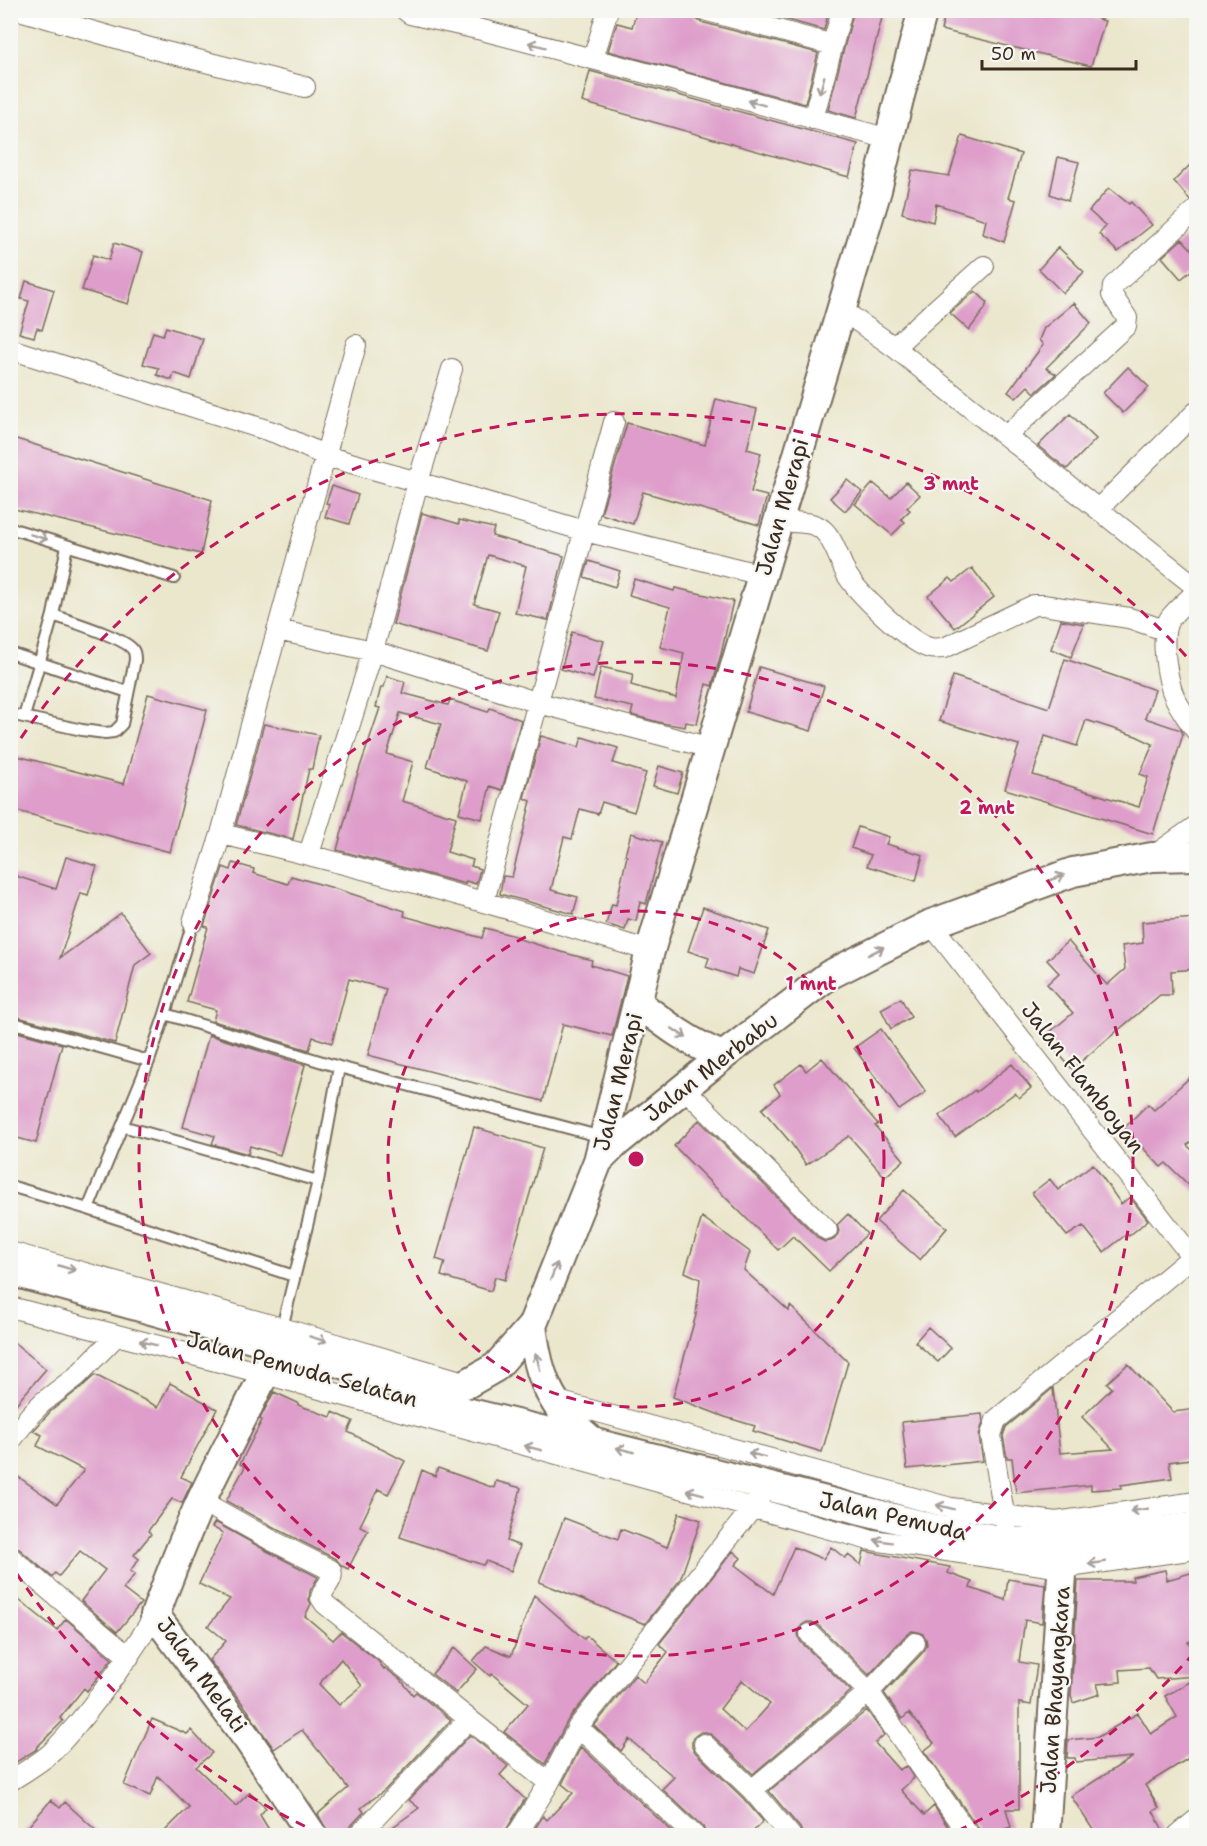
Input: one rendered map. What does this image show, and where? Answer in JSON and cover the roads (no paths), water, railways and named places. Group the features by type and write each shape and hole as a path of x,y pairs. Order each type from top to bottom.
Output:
{"main road":[{"name":"Jalan Merapi","path":"601,1149 650,951 877,190 923,10"},
{"name":"Jalan Merbabu","path":"532,1326 601,1149 616,1143 723,1056 829,975 931,924 1073,872 1152,857 1197,856"},
{"name":"Jalan Merapi","path":"638,1003 703,1049 723,1056"},
{"name":"Jalan Pemuda Selatan","path":"10,1271 274,1352 428,1404 595,1443"},
{"name":"Jalan Pemuda Selatan","path":"10,1290 428,1389 449,1389 468,1383"},
{"path":"468,1383 496,1367 532,1326"},
{"path":"532,1326 536,1358 543,1379 554,1400 563,1414 595,1443"},
{"name":"Jalan Melati","path":"274,1352 201,1501 155,1615 249,1741 313,1836"},
{"name":"Jalan Pemuda","path":"595,1443 762,1497 941,1530 1007,1528 1063,1556 1197,1526"},
{"name":"Jalan Bhayangkara","path":"1045,1836 1063,1556"}],"street":[{"path":"19,10 154,49 305,87"},
{"path":"405,10 410,14 482,30 889,139"},
{"path":"593,59 608,10"},
{"path":"704,10 832,45"},
{"path":"813,119 842,10"},
{"path":"1006,436 1126,326 1127,318 1112,295 1113,286 1197,210"},
{"path":"894,347 984,266"},
{"path":"842,309 894,347 1197,587"},
{"path":"193,922 221,834 356,345"},
{"path":"10,349 276,433 326,456 585,531 762,575"},
{"path":"309,854 373,651 418,482 452,369"},
{"path":"1098,509 1197,412"},
{"path":"484,901 614,422"},
{"path":"778,521 814,524 823,530 848,575 864,596 918,643 931,649 944,648 1035,605 1129,618 1164,630"},
{"path":"1197,592 1169,619 1164,630 1165,655 1172,691 1181,710 1197,731"},
{"path":"277,630 373,651 539,703 711,748"},
{"path":"1152,857 1197,826"},
{"path":"221,834 309,854 484,901 650,951"},
{"name":"Jalan Flamboyan","path":"931,924 1194,1259"},
{"path":"684,1088 827,1230"},
{"path":"10,1252 274,1352 762,1497 866,1539 1063,1556 1197,1549"},
{"path":"1007,1528 991,1435 996,1420 1194,1259"},
{"path":"10,1307 117,1335 274,1352 468,1383"},
{"path":"10,1442 30,1415 77,1376 117,1335"},
{"path":"554,1400 951,1508 1007,1528 1197,1502"},
{"path":"516,1836 549,1783 578,1727 762,1497"},
{"path":"201,1501 331,1570 331,1579 322,1592 321,1598 325,1604 549,1783"},
{"path":"10,1557 129,1657"},
{"path":"10,1781 50,1754 87,1713 129,1657 155,1615"},
{"path":"810,1634 869,1692 969,1836"},
{"path":"752,1790 869,1692 915,1643"},
{"path":"358,1836 469,1719"},
{"path":"578,1727 695,1836"},
{"path":"704,1744 752,1790 791,1836"},
{"path":"1178,1835 1197,1820"}],"lane":[{"path":"10,528 174,578"},
{"path":"24,717 53,615 67,546"},
{"path":"10,714 105,733 114,732 122,724 135,660 133,649 112,637 53,615"},
{"path":"10,652 128,692"},
{"path":"88,1209 149,1061 193,922"},
{"path":"165,1014 601,1149"},
{"path":"10,1022 149,1061"},
{"path":"274,1352 318,1181 339,1067"},
{"path":"122,1126 318,1181"},
{"path":"10,1186 294,1276"}]}
